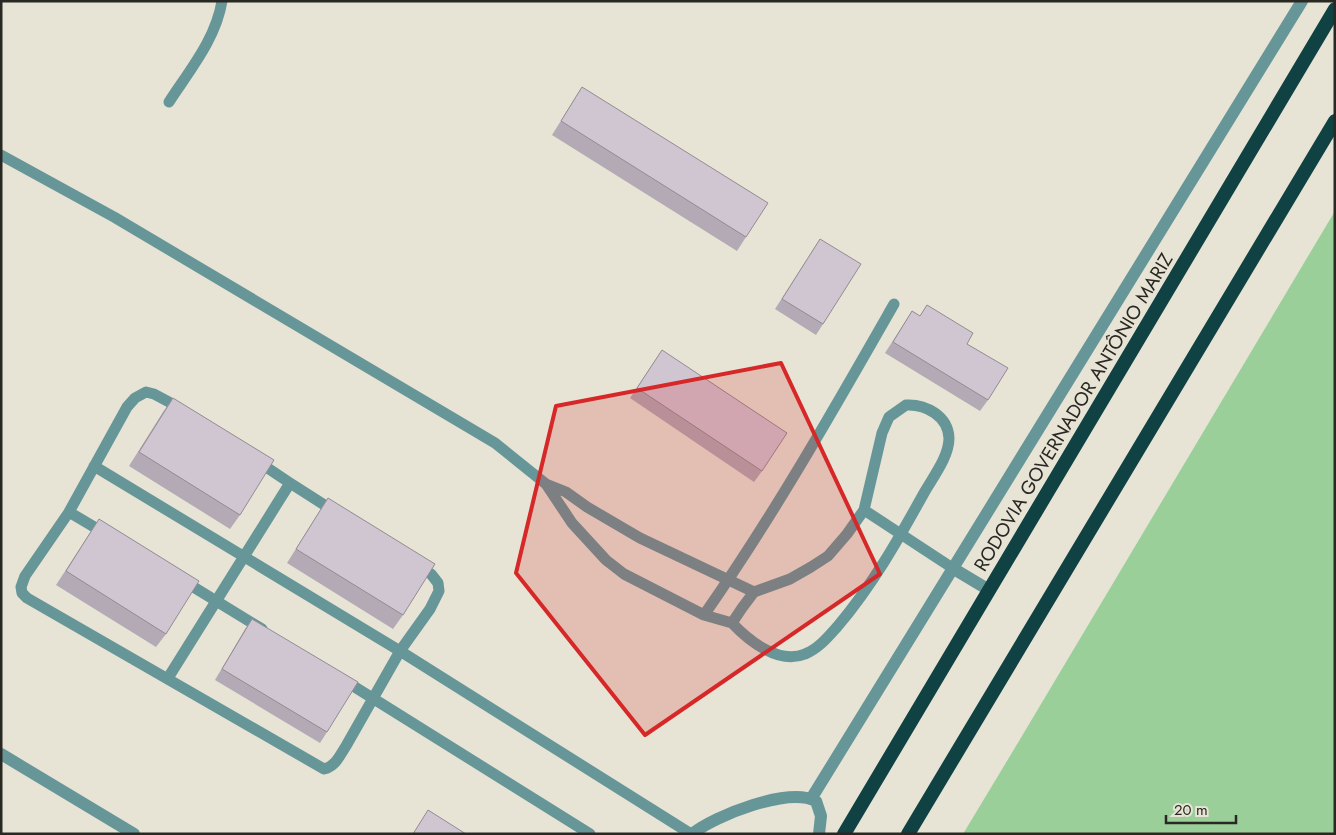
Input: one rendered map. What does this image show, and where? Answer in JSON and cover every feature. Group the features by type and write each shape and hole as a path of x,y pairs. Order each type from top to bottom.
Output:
{"highway":[{"name":"RODOVIA GOVERNADOR ANTÔNIO MARIZ","path":"844,834 1335,9"},
{"path":"908,834 1335,121"}],"street":[{"path":"811,799 1302,1"},
{"path":"954,568 989,590"},
{"path":"1,754 134,834"},
{"path":"691,834 714,820 765,800 780,798 811,799 816,801 821,816 819,834"}],"lane":[{"path":"169,102 202,52 216,25 222,1"},
{"path":"1,155 114,217 495,443 546,484 566,492 640,538 754,592"},
{"path":"704,615 729,580 801,467 894,304"},
{"path":"146,392 169,402 290,484 431,574 438,583 438,595 430,609 400,651 337,761 332,766 324,769 168,678 46,611 22,593 21,587 25,576 69,512 127,407 135,398 146,392"},
{"path":"546,484 572,523 606,560 624,574 704,615 732,624 755,644 775,654 796,656 806,654 823,641 850,611 875,578 902,534 947,451 949,440 946,426 940,417 928,409 916,405 906,405 889,417 882,433 864,510 847,534 828,556 790,579 754,592 732,624"},
{"path":"94,466 400,651 691,834"},
{"path":"168,678 290,484"},
{"path":"864,510 954,568"},
{"path":"69,512 118,541"},
{"path":"176,576 275,637"},
{"path":"332,673 590,834"}],"highlighted area":[{"path":"781,363 880,574 645,735 516,573 556,406"}],"green space":[{"path":"1335,211 1335,834 963,834 1013,751"}],"building":[{"path":"582,87 768,203 746,237 561,121"},
{"path":"820,239 861,264 823,324 782,299"},
{"path":"927,305 973,333 967,344 1008,368 988,400 893,342 912,311 920,316"},
{"path":"662,350 787,433 762,471 637,388"},
{"path":"173,398 274,460 240,515 139,452"},
{"path":"328,498 435,564 403,615 296,549"},
{"path":"99,519 199,581 166,634 66,571"},
{"path":"252,619 358,682 327,732 222,669"},
{"path":"428,810 466,834 413,834"}]}
